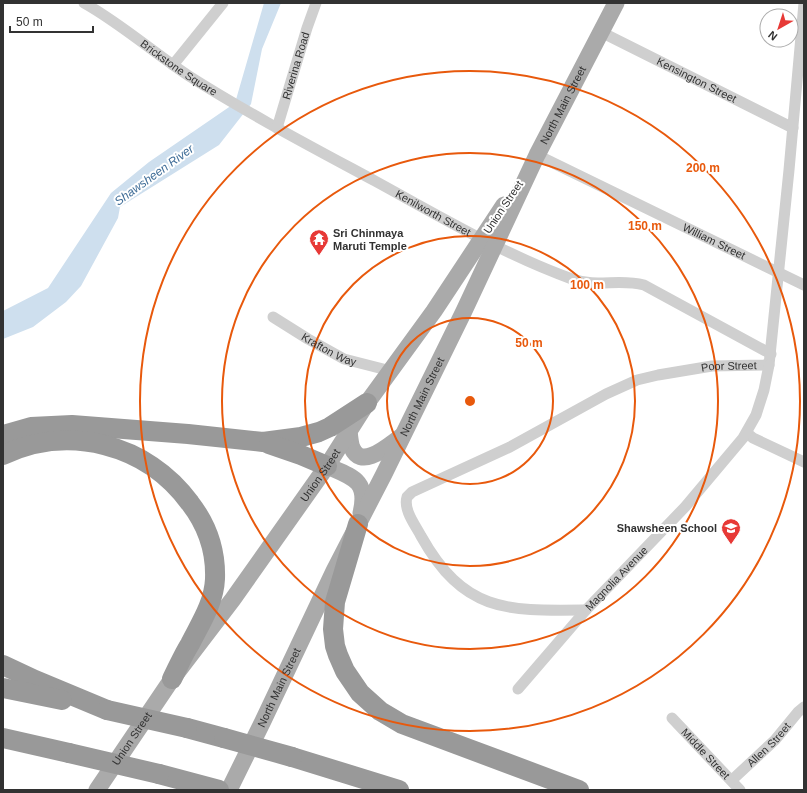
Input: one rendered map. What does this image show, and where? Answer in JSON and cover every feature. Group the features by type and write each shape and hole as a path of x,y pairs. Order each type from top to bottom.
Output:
{"highway":[{"path":"263,442 301,437 319,432 330,427 368,403"},
{"path":"3,435 31,427 72,425 180,434 263,442 301,454 327,466"},
{"path":"3,455 25,446 52,441 79,441 105,445 130,454 152,465 171,481 191,504 206,530 213,550 215,566 214,588 205,615 172,679"},
{"path":"358,524 335,602 333,629 335,646 339,659 347,675 360,693 380,712 402,724 579,790"},
{"path":"3,665 106,710"},
{"path":"3,688 187,728 292,757 399,790"},
{"path":"3,738 159,774 212,788"}],"main road":[{"name":"North Main Street","path":"537,155 616,3"},
{"name":"Union Street","path":"97,790 172,679 233,599 327,466 368,403 434,311 488,242 537,155"},
{"name":"North Main Street","path":"229,790 334,571 404,435 488,242"},
{"path":"349,432 352,448 358,454 366,457 379,453 404,435"},
{"path":"327,466 353,479 361,487 363,502 358,524"}],"street":[{"name":"Brickstone Square","path":"84,3 211,90 277,128"},
{"path":"173,65 223,3"},
{"name":"Riverina Road","path":"277,128 316,3"},
{"name":"Poor Street","path":"586,610 517,609 493,604 472,595 455,582 442,568 422,538 406,508 406,500 412,492 510,447 625,384 658,375 693,368 770,360 804,3"},
{"name":"Kensington Street","path":"601,32 793,128"},
{"name":"Kenilworth Street","path":"277,128 488,242 554,272 581,282 595,284 623,282 644,285 770,360"},
{"name":"William Street","path":"537,155 804,285"},
{"name":"Krafton Way","path":"272,317 304,337 344,358 391,371"},
{"name":"Magnolia Avenue","path":"518,689 586,610 685,507 750,436 764,390 770,360"},
{"path":"750,436 804,462"},
{"name":"Allen Street","path":"732,780 775,740 798,712 804,707"},
{"name":"Middle Street","path":"672,718 740,790"}],"water":[{"name":"Shawsheen River","path":"264,3 281,3 262,49 251,104 219,145 120,207 118,218 81,286 66,302 33,327 3,339 3,311 48,288 111,193 149,162 235,103"}],"place":[{"name":"Sri Chinmaya Maruti Temple","path":"319,256"},
{"name":"Shawsheen School","path":"731,545"}]}
